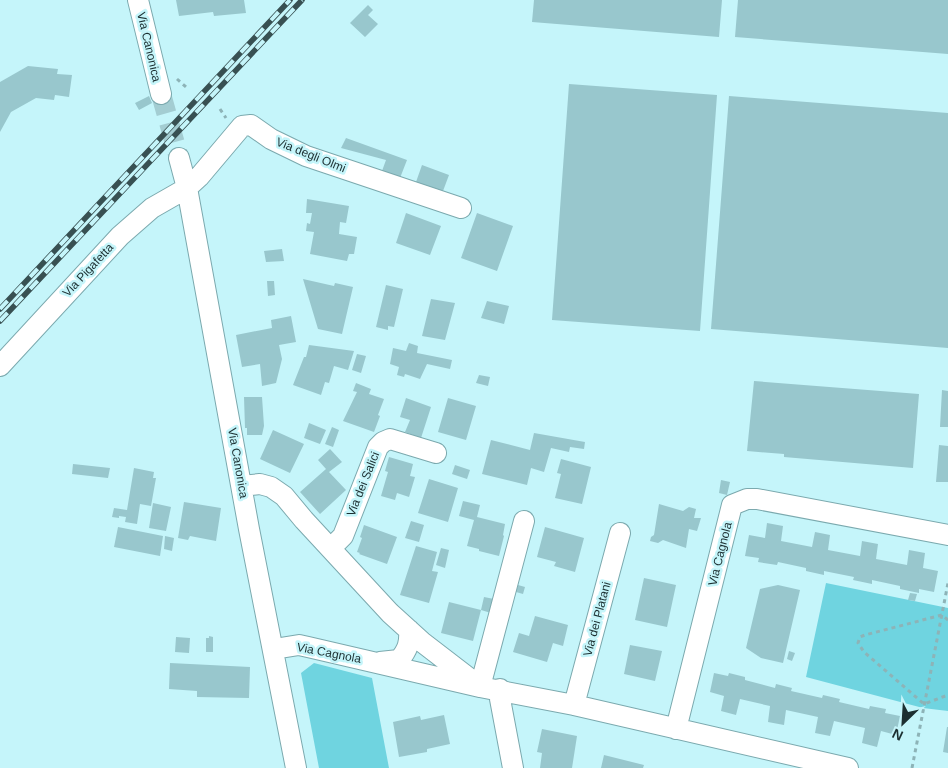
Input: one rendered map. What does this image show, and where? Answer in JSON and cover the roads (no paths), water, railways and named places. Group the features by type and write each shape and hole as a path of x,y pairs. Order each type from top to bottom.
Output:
{"street":[{"name":"Via Canonica","path":"138,0 160,94"},
{"name":"Via degli Olmi","path":"187,188 199,177 242,126 251,125 271,139 306,156 462,208"},
{"name":"Via Canonica","path":"179,158 187,188 296,768"},
{"name":"Via Pigafetta","path":"0,366 120,236 152,208 187,188"},
{"name":"Via dei Salici","path":"330,548 343,536 374,454 383,442 390,439 436,453"},
{"path":"242,486 260,484 271,487 284,496 390,613 480,687 524,521"},
{"name":"Via Cagnola","path":"676,729 732,506 747,499 757,499 948,536"},
{"name":"Via dei Platani","path":"574,705 620,533"},
{"path":"373,662 399,660 405,654 410,642 410,630"},
{"name":"Via Cagnola","path":"274,649 299,645 480,687 574,705 820,765 848,768"},
{"path":"500,690 513,768"}],"tunnel":[{"path":"161,94 179,158"}],"railway":[{"path":"0,309 290,0"},
{"path":"0,321 302,0"}]}
